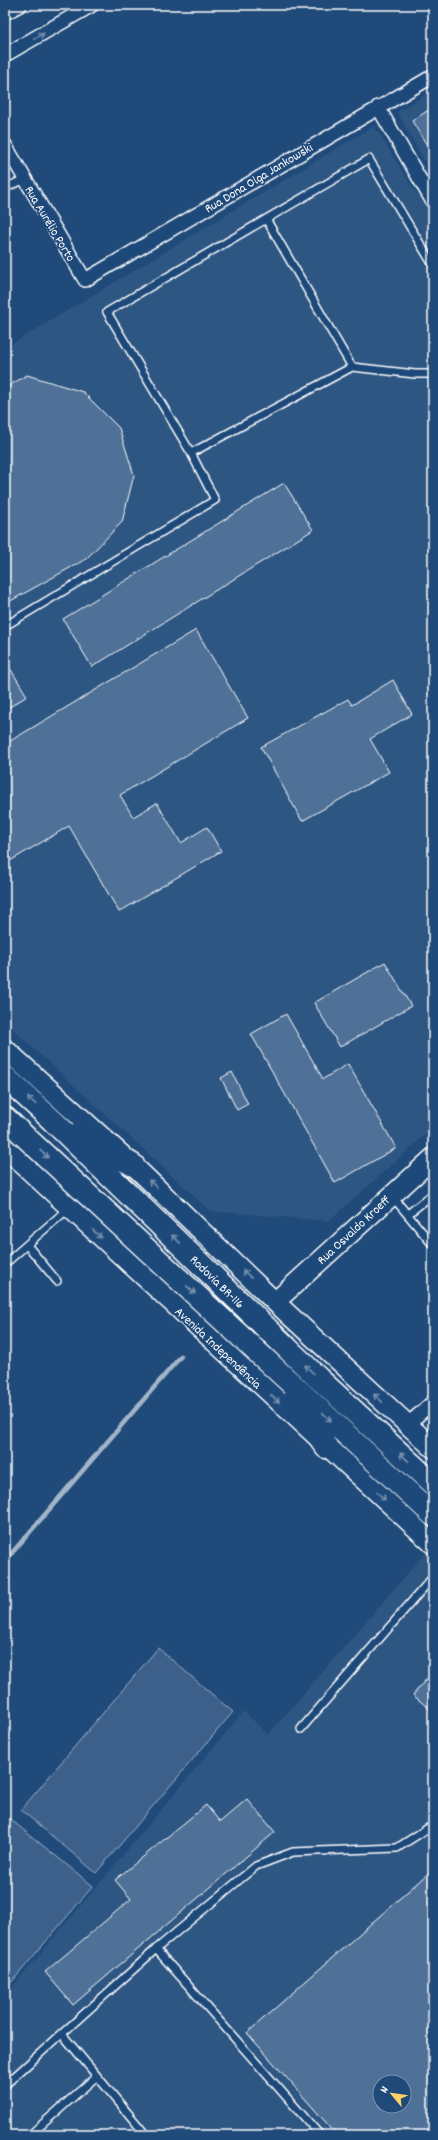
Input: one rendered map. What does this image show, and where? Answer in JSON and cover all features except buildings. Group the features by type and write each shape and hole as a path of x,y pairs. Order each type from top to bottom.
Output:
{"highway":[{"name":"Rodovia BR-116","path":"5,1077 52,1120 318,1378 433,1484"},
{"name":"Rodovia BR-116","path":"5,1118 433,1515"},
{"path":"52,1120 133,1165"},
{"path":"277,1371 326,1447"}],"main road":[{"name":"Rodovia BR-116","path":"5,1049 133,1165 275,1302 433,1448"},
{"name":"Avenida Independência","path":"5,1148 326,1447 433,1544"},
{"name":"Rua Osvaldo Kroeff","path":"275,1302 391,1194 433,1158"}],"street":[{"path":"5,13 20,5"},
{"path":"5,55 92,5"},
{"name":"Rua Dona Olga Jankowski","path":"84,280 433,76"},
{"path":"378,107 433,202"},
{"name":"Rua Aurélio Porto","path":"5,145 84,280"},
{"path":"407,1425 433,1402"}],"lane":[{"path":"5,626 215,500 191,453 107,312 369,159 433,265"},
{"path":"5,188 24,178"},
{"path":"266,219 352,367"},
{"path":"191,453 352,367 415,374 433,374"},
{"path":"391,1194 433,1245"},
{"path":"408,1214 433,1194"},
{"path":"5,1258 8,1261 68,1208"},
{"path":"27,1245 57,1281"},
{"path":"301,1729 433,1578"},
{"path":"5,2085 156,1949 256,1866 293,1852 397,1848 433,1825"},
{"path":"156,1949 320,2135"},
{"path":"62,2034 146,2135"},
{"path":"30,2135 97,2076"}],"shaded area":[{"path":"433,90 433,176 397,112"},
{"path":"374,126 416,193 433,181 433,1128 329,1221 210,1211 5,1022 5,348"},
{"path":"427,1551 433,1557 433,2135 5,2135 5,1996 244,1711 268,1735"},
{"path":"158,1648 233,1712 96,1873 21,1810"},
{"path":"5,1815 93,1886 5,1990"}],"waterway":[{"path":"5,1561 181,1356"}]}
